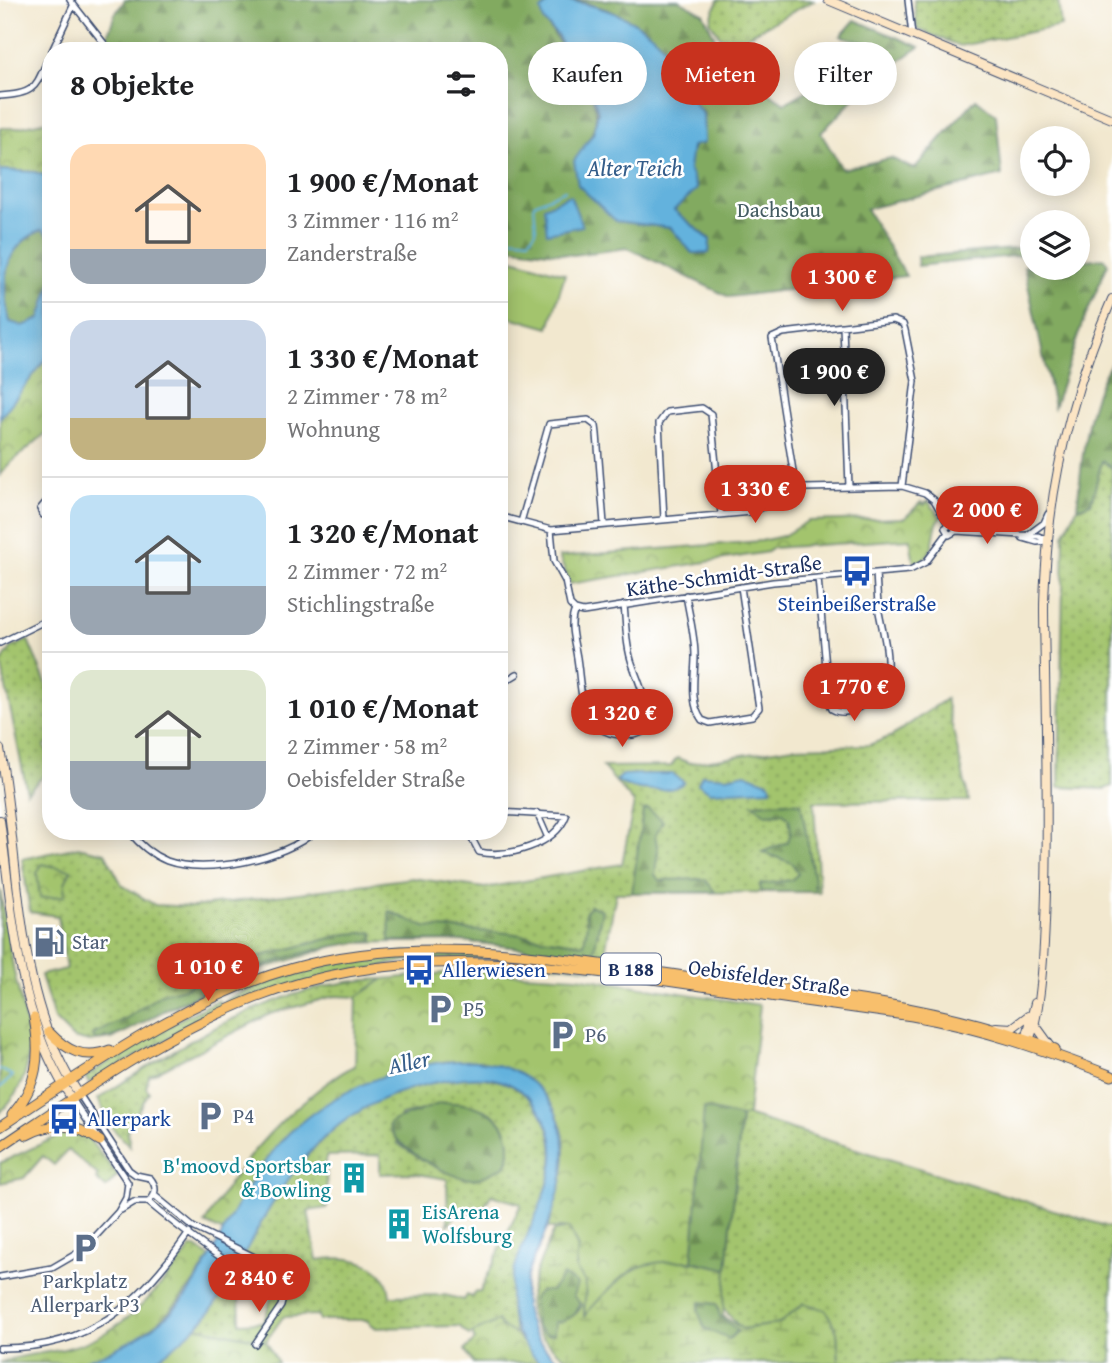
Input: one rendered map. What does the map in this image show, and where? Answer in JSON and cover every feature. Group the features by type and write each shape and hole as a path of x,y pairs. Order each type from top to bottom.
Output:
{"main road":[{"name":"Oebisfelder Straße","path":"128,1043 230,990 291,969 346,956 405,949 462,949 893,1005 996,1027"},
{"name":"Oebisfelder Straße","path":"0,1147 170,1039 229,1009 295,985 357,970 438,961 488,961 601,972 912,1016 1014,1041 1026,1040"},
{"path":"2,1125 23,1101 34,1080 38,1051 34,1018"},
{"name":"B 188","path":"996,1027 1112,1074"},
{"path":"48,1032 69,1049 90,1056 128,1043"},
{"path":"1026,1040 1112,1074"},
{"name":"B 188","path":"2,1125 128,1043"},
{"path":"0,1147 41,1128 60,1125 77,1127 100,1140"}],"street":[{"path":"828,0 1112,119"},
{"path":"908,0 912,35"},
{"path":"55,42 71,3 103,42"},
{"path":"0,96 23,95 33,89 42,70"},
{"path":"1026,1040 1036,1026 1045,919 1044,605 1048,540 1072,416 1099,329 1112,299"},
{"path":"796,490 772,338 783,333 893,320 903,324 915,381 902,486"},
{"path":"843,326 849,487"},
{"path":"664,519 659,423 667,412 702,408 711,414 715,434 721,514"},
{"path":"521,523 549,424 588,420 596,426 604,524"},
{"path":"508,519 551,530 762,510 796,490 902,486 925,493 934,500 948,524"},
{"path":"1028,536 1044,523 1053,505"},
{"path":"948,524 944,530 953,535 956,531 1020,537 1037,542 1048,540"},
{"path":"948,524 954,525 956,531"},
{"path":"551,530 554,561 575,611 572,622 578,679 586,713 607,732 634,735 645,730 647,719 640,680 632,664 624,605"},
{"name":"Käthe-Schmidt-Straße","path":"575,611 741,587 921,566 947,534"},
{"path":"1020,537 1048,540"},
{"path":"818,578 829,701 832,709 840,712 857,709 873,698 887,674 888,656 876,573"},
{"path":"686,595 695,654 692,670 698,712 702,720 710,723 752,716 759,708 741,587"},
{"path":"0,640 42,622"},
{"path":"508,680 517,674"},
{"path":"0,749 33,976 48,1032 66,1083"},
{"path":"473,840 479,852 489,854 530,847 561,829 566,816 508,812"},
{"path":"537,813 548,838"},
{"path":"0,824 2,856 8,877 23,976 34,1018 66,1083 76,1097 136,1175 150,1178 155,1186 154,1195 148,1202"},
{"path":"137,840 156,855 190,866 263,858 286,851 302,840"},
{"path":"2,856 15,854"},
{"path":"0,867 8,877"},
{"path":"23,976 33,976"},
{"path":"229,1009 221,1002 230,990"},
{"path":"1026,1040 1039,990"},
{"path":"996,1027 1020,1025 1033,1008"},
{"path":"1036,1026 1052,1048"},
{"path":"76,1097 128,1183 127,1194 118,1212"},
{"path":"128,1183 136,1175"},
{"path":"127,1194 134,1202"},
{"path":"154,1195 192,1227 256,1256 293,1278 292,1290 284,1294 281,1306 255,1344"},
{"path":"0,1277 32,1274 68,1260 83,1250 118,1212 134,1202 148,1202 188,1234 284,1294"},
{"path":"0,1349 54,1342 82,1333 115,1316 148,1287 192,1227"}],"green space":[{"name":"Dachsbau","path":"125,0 552,0 548,3 544,21 559,42 528,42 528,105 595,105 592,134 574,161 616,221 671,228 692,253 709,253 710,239 674,210 703,114 696,105 780,105 780,100 785,103 794,98 794,105 848,105 821,133 842,169 891,158 914,169 976,99 996,115 1002,175 866,209 906,276 729,297 628,248 573,255 508,247 508,42 105,42 115,14"},
{"name":"Dachsbau","path":"571,0 679,0 703,13 717,42 661,42 661,45 645,30 622,16"},
{"path":"718,0 815,0 747,36 720,37 710,21"},
{"path":"914,0 1058,0 1061,26 960,46 917,29"},
{"name":"Dachsbau","path":"855,20 920,47 897,62 897,42 862,42 841,36"},
{"path":"42,122 42,175 0,170 0,128 16,128"},
{"path":"42,230 42,313 40,319 23,326 10,322 5,281 12,257 29,237"},
{"path":"1020,248 1020,256 918,266 917,257"},
{"path":"508,258 565,274 549,328 508,317"},
{"path":"1104,258 1108,264 1082,324 1054,407 1027,280 1090,280 1090,260"},
{"path":"42,364 42,437 7,466 0,476 0,418"},
{"path":"1110,365 1112,410 1107,427 1112,432 1112,468 1102,461 1091,503 1077,508 1090,416"},
{"path":"1102,461 1112,468 1112,786 1105,789 1059,787 1064,535 1077,508 1091,503"},
{"path":"928,501 941,517 931,549 923,559 914,564 910,539 772,548 768,552 570,584 559,557 761,541 783,536 808,521 905,518 921,502 924,505"},
{"path":"28,640 42,673 42,778 27,792 1,663 11,648"},
{"path":"946,699 969,801 814,802 819,892 616,893 604,958 463,941 344,943 246,974 155,1015 112,1039 89,1042 73,1038 54,1019 41,975 66,969 58,916 30,912 22,859 78,847 105,853 122,885 155,905 193,907 412,878 485,888 622,864 634,803 603,767 671,766 677,758 690,763 794,747 869,745 892,736"},
{"path":"801,803 816,892 761,892 760,884 791,880 798,874 792,863 762,852 788,842 791,831 789,818 783,813 765,814 753,804"},
{"path":"648,809 663,821 655,835 658,851 655,875 660,880 705,879 715,892 632,893 643,810"},
{"path":"42,864 71,870 65,883 64,896 40,898 37,873"},
{"path":"0,890 28,1048 23,1080 0,1113"},
{"path":"590,905 602,910 593,957 463,941 390,941 389,911 425,927 508,933 584,944 587,924 585,913"},
{"path":"373,932 373,942 320,949 268,964 217,985 115,1036 96,1040 92,1035 127,1018 161,994 184,988 250,959 346,934"},
{"path":"406,952 463,953 595,969 488,958 407,960 228,1006 224,1002 261,983 302,970"},
{"path":"468,971 577,977 760,1005 748,1114 741,1117 704,1108 692,1261 641,1266 620,1279 584,1316 586,1283 576,1269 578,1248 569,1228 547,1228 565,1161 565,1142 558,1117 539,1089 513,1071 483,1063 451,1062 417,1067 384,1077 323,1107 299,1124 276,1147 256,1175 223,1232 205,1223 241,1167 269,1134 301,1103 341,1073 355,1066 357,997 384,979"},
{"path":"384,979 357,997 334,996 270,1014 149,1076 146,1087 149,1092 127,1130 130,1146 112,1128 98,1099 198,1037 270,1003 345,982"},
{"path":"219,1000 222,1008 89,1083 85,1077 164,1027"},
{"path":"471,1077 490,1079 515,1087 536,1106 550,1133 552,1160 547,1188 515,1275 511,1304 516,1334 500,1327 498,1321 469,1335 459,1326 376,1328 366,1320 319,1320 318,1315 283,1317 266,1341 196,1327 222,1293 275,1199 317,1145 341,1123 369,1105 399,1091 433,1082","holes":["451,1103 487,1112 496,1117 507,1134 508,1161 495,1171 467,1176 423,1161 397,1143 401,1115","380,1155 380,1174 412,1173 447,1179 448,1225 458,1213 480,1215 491,1195 521,1204 480,1292 476,1291 472,1297 467,1295 464,1300 445,1295 390,1296 382,1274 373,1267 341,1258 317,1260 308,1211 327,1208 326,1156","244,1293 272,1295 264,1322 240,1323 239,1297"]},
{"path":"441,1103 475,1106 494,1116 507,1133 509,1154 505,1166 482,1177 464,1178 424,1161 400,1143 392,1133 389,1125 392,1121"},
{"path":"704,1108 741,1117 727,1269 692,1261"},
{"path":"746,1115 1112,1228 1112,1363 839,1363 837,1332 804,1303 779,1324 741,1329 723,1308 741,1117"},
{"path":"69,1131 87,1137 118,1175 106,1188 96,1179 98,1175 68,1150 54,1165 43,1156 24,1178 0,1183 0,1163"},
{"path":"569,1228 578,1248 576,1269 586,1283 584,1315 618,1281 646,1264 662,1261 701,1263 727,1269 723,1316 742,1329 779,1324 804,1303 826,1310 837,1332 839,1363 574,1363 553,1348 540,1334 532,1319 531,1288 554,1231","holes":["563,1275 577,1284 573,1296 582,1305 571,1317 555,1322 554,1334 546,1335 536,1326 533,1298 540,1291 551,1291","700,1302 717,1304 720,1316 738,1331 729,1339 705,1329 698,1311"]},
{"path":"196,1247 210,1257 186,1292 154,1325 116,1351 75,1363 0,1363 68,1348 106,1332 138,1309 191,1248"},
{"path":"563,1275 577,1284 578,1309 555,1334 546,1335 536,1326 533,1298 540,1291 551,1291"},
{"path":"700,1302 717,1304 720,1316 738,1330 729,1340 705,1329 698,1312"},
{"path":"498,1321 501,1327 516,1334 540,1363 473,1363 465,1350 475,1340 472,1333"},
{"path":"196,1327 266,1341 278,1363 146,1363"}],"water":[{"name":"Alter Teich","path":"552,0 598,7 643,28 661,45 661,105 696,105 703,114 704,143 692,146 689,169 697,189 674,210 710,240 709,253 692,253 671,228 616,221 578,185 574,161 594,132 598,111 596,105 647,105 647,42 561,42 544,21 541,10"},
{"path":"0,170 35,172 42,175 42,230 29,237 12,256 7,268 5,294 10,322 23,326 40,319 42,313 42,364 0,418"},
{"path":"570,195 582,226 547,233 544,207"},
{"path":"745,773 770,783 771,789 710,792 698,784 702,775 727,777"},
{"path":"672,774 684,782 671,788 651,790 630,787 617,780 623,775"},
{"path":"478,1061 508,1068 525,1077 547,1098 557,1115 564,1151 560,1188 549,1224 528,1271 524,1293 532,1329 546,1349 565,1363 540,1363 516,1329 510,1295 517,1262 544,1197 553,1164 550,1132 531,1100 522,1092 503,1081 471,1078 448,1080 411,1089 379,1101 351,1116 327,1135 285,1183 213,1307 198,1325 167,1352 147,1363 78,1363 134,1339 160,1322 182,1301 261,1168 288,1134 307,1118 351,1090 376,1079 427,1065"}],"waterway":[{"path":"508,238 529,240 536,231 534,204 565,190"},
{"path":"0,1069 13,1076 0,1088"}],"place":[{"name":"Steinbeißerstraße","path":"857,571"},
{"name":"Star","path":"49,942"},
{"name":"Allerwiesen","path":"419,970"},
{"name":"P5","path":"440,1009"},
{"name":"P6","path":"562,1035"},
{"name":"P4","path":"210,1116"},
{"name":"Allerpark","path":"64,1119"},
{"name":"B'moovd Sportsbar & Bowling","path":"354,1178"},
{"name":"EisArena Wolfsburg","path":"399,1224"},
{"name":"Parkplatz Allerpark P3","path":"85,1248"}],"water label":[{"name":"Aller","path":"409,1062"}]}
